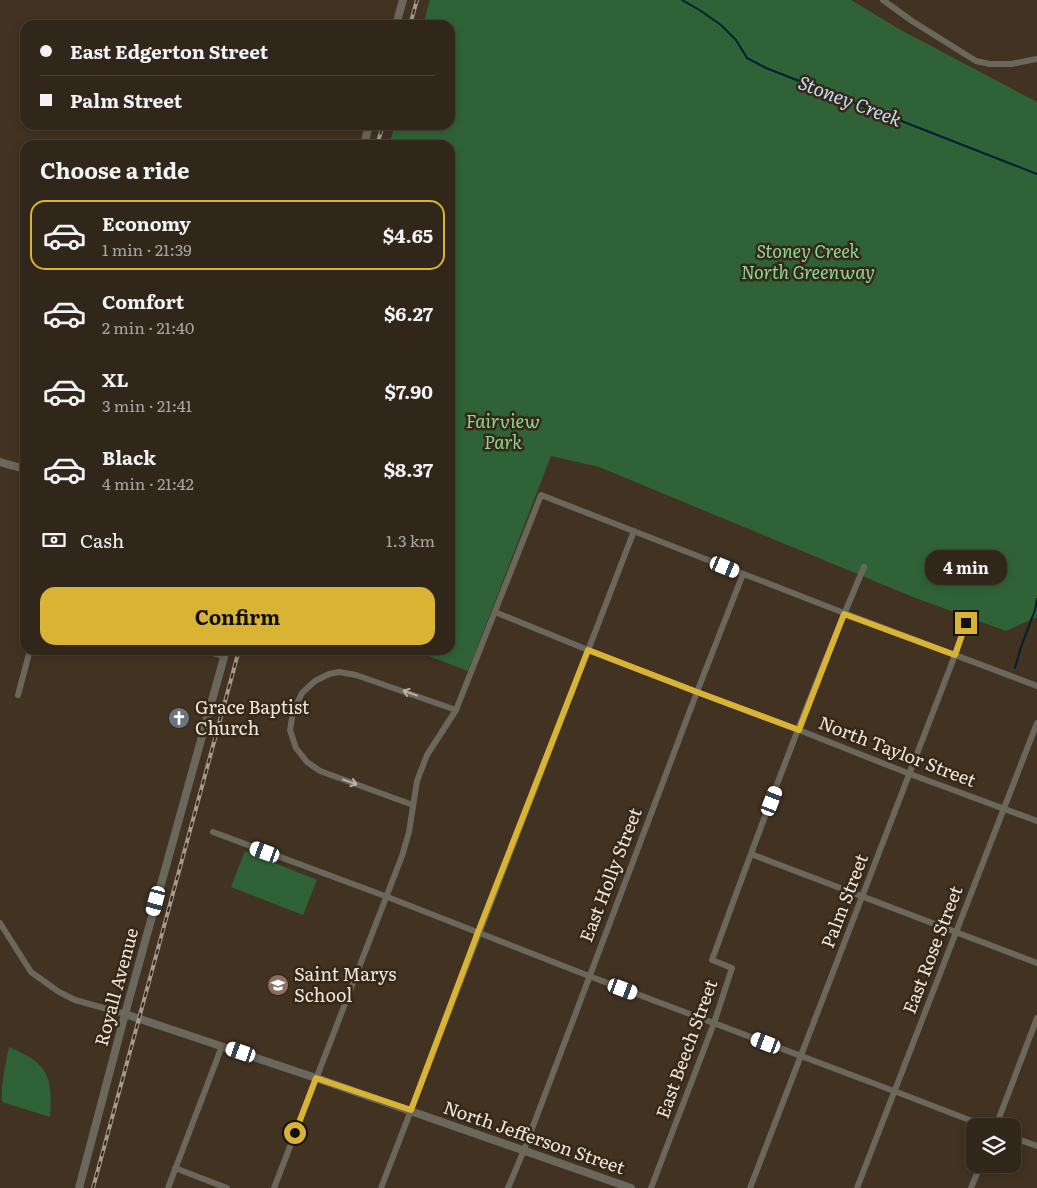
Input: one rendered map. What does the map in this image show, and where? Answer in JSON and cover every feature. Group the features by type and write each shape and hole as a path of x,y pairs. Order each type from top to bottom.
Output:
{"street":[{"path":"397,20 403,0"},
{"path":"883,0 912,21 976,61 990,64 1011,64 1037,59"},
{"path":"0,462 20,468"},
{"path":"274,1188 402,856 417,781 427,754 456,710 541,495 844,614 1037,686"},
{"path":"381,1188 634,531"},
{"name":"East Beech Street","path":"651,1188 714,1023 732,968 712,960 799,730 864,568"},
{"name":"East Holly Street","path":"508,1188 743,574"},
{"name":"North Taylor Street","path":"495,612 588,650 1037,821"},
{"name":"Palm Street","path":"750,1188 910,774 966,623"},
{"path":"18,695 29,655"},
{"name":"Royall Avenue","path":"79,1188 224,655"},
{"path":"413,805 320,771 306,762 296,748 290,730 296,705 302,693 315,681 329,674 339,672 379,682 456,710"},
{"name":"East Rose Street","path":"857,1188 1037,723"},
{"path":"213,832 386,896 589,976 966,1119"},
{"path":"751,854 1037,963"},
{"name":"North Jefferson Street","path":"0,923 32,972 59,992 75,1000 125,1014 222,1046 411,1110 631,1188"},
{"path":"0,939 8,935"},
{"path":"999,1118 1037,1018"},
{"path":"168,1188 222,1046"},
{"path":"1021,1140 1037,1146"},
{"path":"175,1168 227,1188"},
{"path":"971,1188 977,1173"}],"green space":[{"name":"Stoney Creek North Greenway","path":"430,0 851,0 899,29 1037,102 1037,617 1006,631 913,597 599,467 551,456 468,671 426,655 455,655 455,140 390,140 394,130 455,130 455,20 424,20"},
{"path":"245,851 317,880 303,915 231,887"},
{"path":"9,1047 32,1059 45,1072 50,1091 50,1117 2,1102"}],"waterway":[{"name":"Stoney Creek","path":"682,0 721,25 736,40 747,58 766,68 1037,174"},
{"path":"1015,668 1037,599"}],"railway":[{"path":"411,20 417,0"},
{"path":"378,140 382,130"},
{"path":"93,1188 238,655"}],"place":[{"name":"Grace Baptist Church","path":"179,718"},
{"name":"Saint Marys School","path":"278,985"}],"route":[{"path":"295,1133 316,1078 411,1110 588,650 799,730 844,614 955,655 966,623"}],"park label":[{"name":"Fairview Park","path":"503,432"}]}
